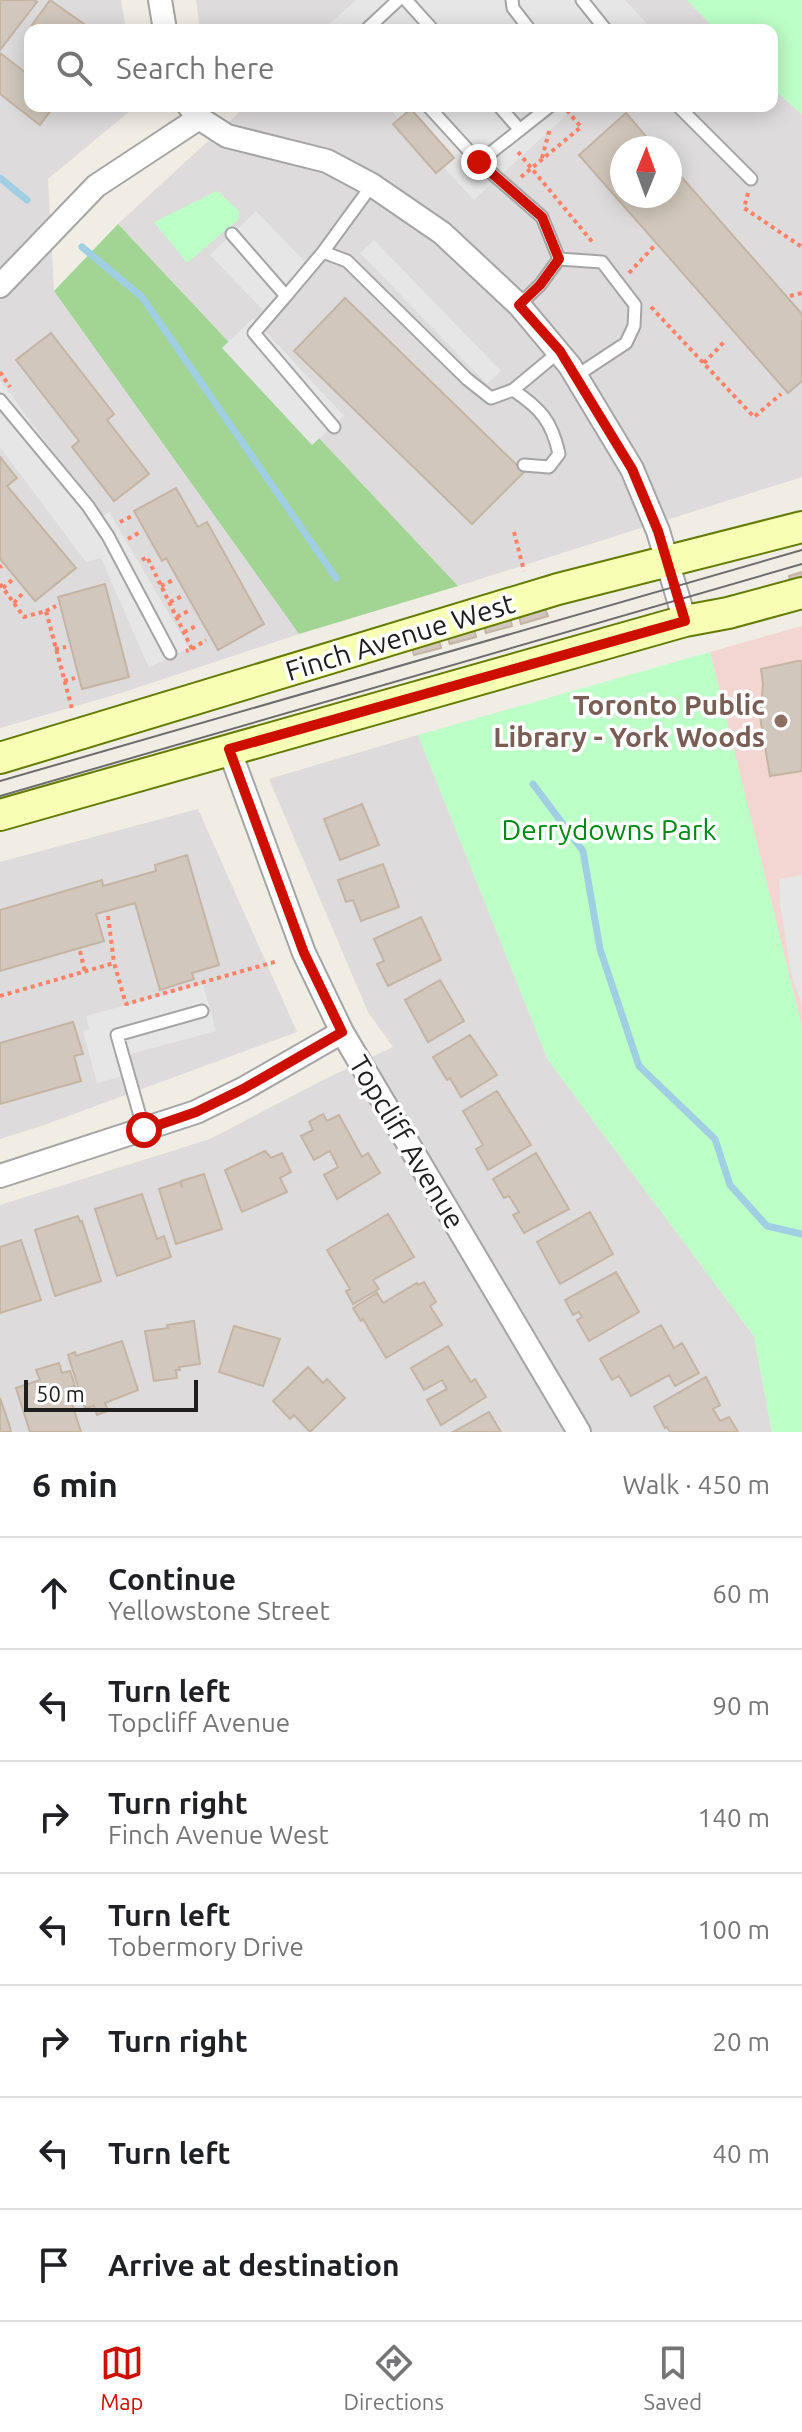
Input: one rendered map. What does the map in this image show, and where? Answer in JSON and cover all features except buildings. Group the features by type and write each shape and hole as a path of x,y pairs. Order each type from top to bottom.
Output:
{"main road":[{"name":"Finch Avenue West","path":"0,758 558,589 802,527"},
{"name":"Finch Avenue West","path":"0,815 685,621 802,593"}],"street":[{"path":"160,0 164,24"},
{"path":"0,286 96,186 194,112 227,136 327,161 372,185 442,233 519,305 560,351 632,469 668,561 685,621"},
{"name":"Topcliff Avenue","path":"229,749 304,953 342,1032 579,1432"},
{"path":"0,1176 196,1112 243,1089 342,1032"}],"lane":[{"path":"372,24 398,0"},
{"path":"406,0 428,24"},
{"path":"512,0 513,8 525,24"},
{"path":"582,0 601,24"},
{"path":"433,112 479,162 542,217 559,259"},
{"path":"504,112 520,130"},
{"path":"479,162 542,112"},
{"path":"684,112 751,179"},
{"path":"334,427 254,333 323,252 372,185"},
{"path":"232,234 286,296"},
{"path":"323,252 347,261 467,379 491,398 513,390 560,351"},
{"path":"519,305 540,285 559,259"},
{"path":"559,259 602,262 635,305 634,326 626,343 576,376"},
{"path":"513,390 531,402 554,430 559,454 549,467 524,465"},
{"path":"0,400 88,506 108,536 170,653"},
{"path":"144,1130 117,1035 202,1011"}],"path":[{"path":"509,188 581,127 568,112"},
{"path":"541,160 552,120"},
{"path":"751,179 744,208 802,247"},
{"path":"619,284 656,244"},
{"path":"790,296 802,293"},
{"path":"704,364 724,342"},
{"path":"118,523 132,516"},
{"path":"128,539 142,531"},
{"path":"514,532 524,571"},
{"path":"150,564 158,559"},
{"path":"13,579 2,586 24,617 56,606"},
{"path":"161,586 173,580"},
{"path":"14,603 22,594"},
{"path":"169,603 182,596"},
{"path":"177,617 190,610"},
{"path":"46,611 72,712"},
{"path":"184,632 198,625"},
{"path":"51,632 61,630"},
{"path":"192,649 206,640"},
{"path":"55,649 66,647"},
{"path":"59,665 69,663"},
{"path":"64,681 75,678"},
{"path":"108,916 114,963 126,1004 278,961"},
{"path":"80,951 86,972"},
{"path":"0,996 114,963"}],"shaded area":[{"path":"0,0 121,0 125,24 24,24 24,112 129,112 48,179 54,291 299,634 121,693 0,728"},
{"path":"196,0 687,0 710,24 199,24"},
{"path":"356,0 625,0 647,24 330,24"},
{"path":"778,93 802,114 802,477 458,586 118,224 239,112 778,112"},
{"path":"393,112 569,112 474,200"},
{"path":"256,211 309,266 263,310 210,255"},
{"path":"374,240 501,371 487,384 360,253"},
{"path":"253,318 344,416 312,445 222,348"},
{"path":"0,380 101,517 109,512 189,648 149,668 101,558 86,562 0,447"},
{"path":"802,626 802,1027 710,652"},
{"path":"418,735 548,1060 754,1336 772,1432 0,1432 0,1205 210,1139 393,1047 368,1012 269,779"},
{"path":"198,809 297,1032 0,1139 0,862"},
{"path":"802,875 802,1005 791,974 779,879"},
{"path":"203,984 216,1031 127,1055 132,1074 97,1083 83,1031 89,1029 86,1016"}],"green space":[{"path":"687,0 802,0 802,114 778,93 778,24 710,24"},
{"path":"217,191 239,211 239,219 187,263 154,222"},
{"path":"118,224 458,586 299,634 54,291"},
{"name":"Derrydowns Park","path":"710,652 802,1027 802,1432 772,1432 754,1336 548,1060 418,735"}],"waterway":[{"path":"0,178 27,200"},
{"path":"82,247 142,297 336,578"},
{"path":"533,784 583,851 600,949 639,1066 715,1139 730,1185 767,1226 802,1234"}],"tram line":[{"path":"0,781 802,550"},
{"path":"0,796 802,564"}],"place":[{"name":"Toronto Public Library - York Woods","path":"781,721"}],"route":[{"path":"144,1130 196,1112 243,1089 342,1032 304,953 229,749 685,621 658,531 632,469 560,351 519,305 540,285 559,259 542,217 479,162"}]}
